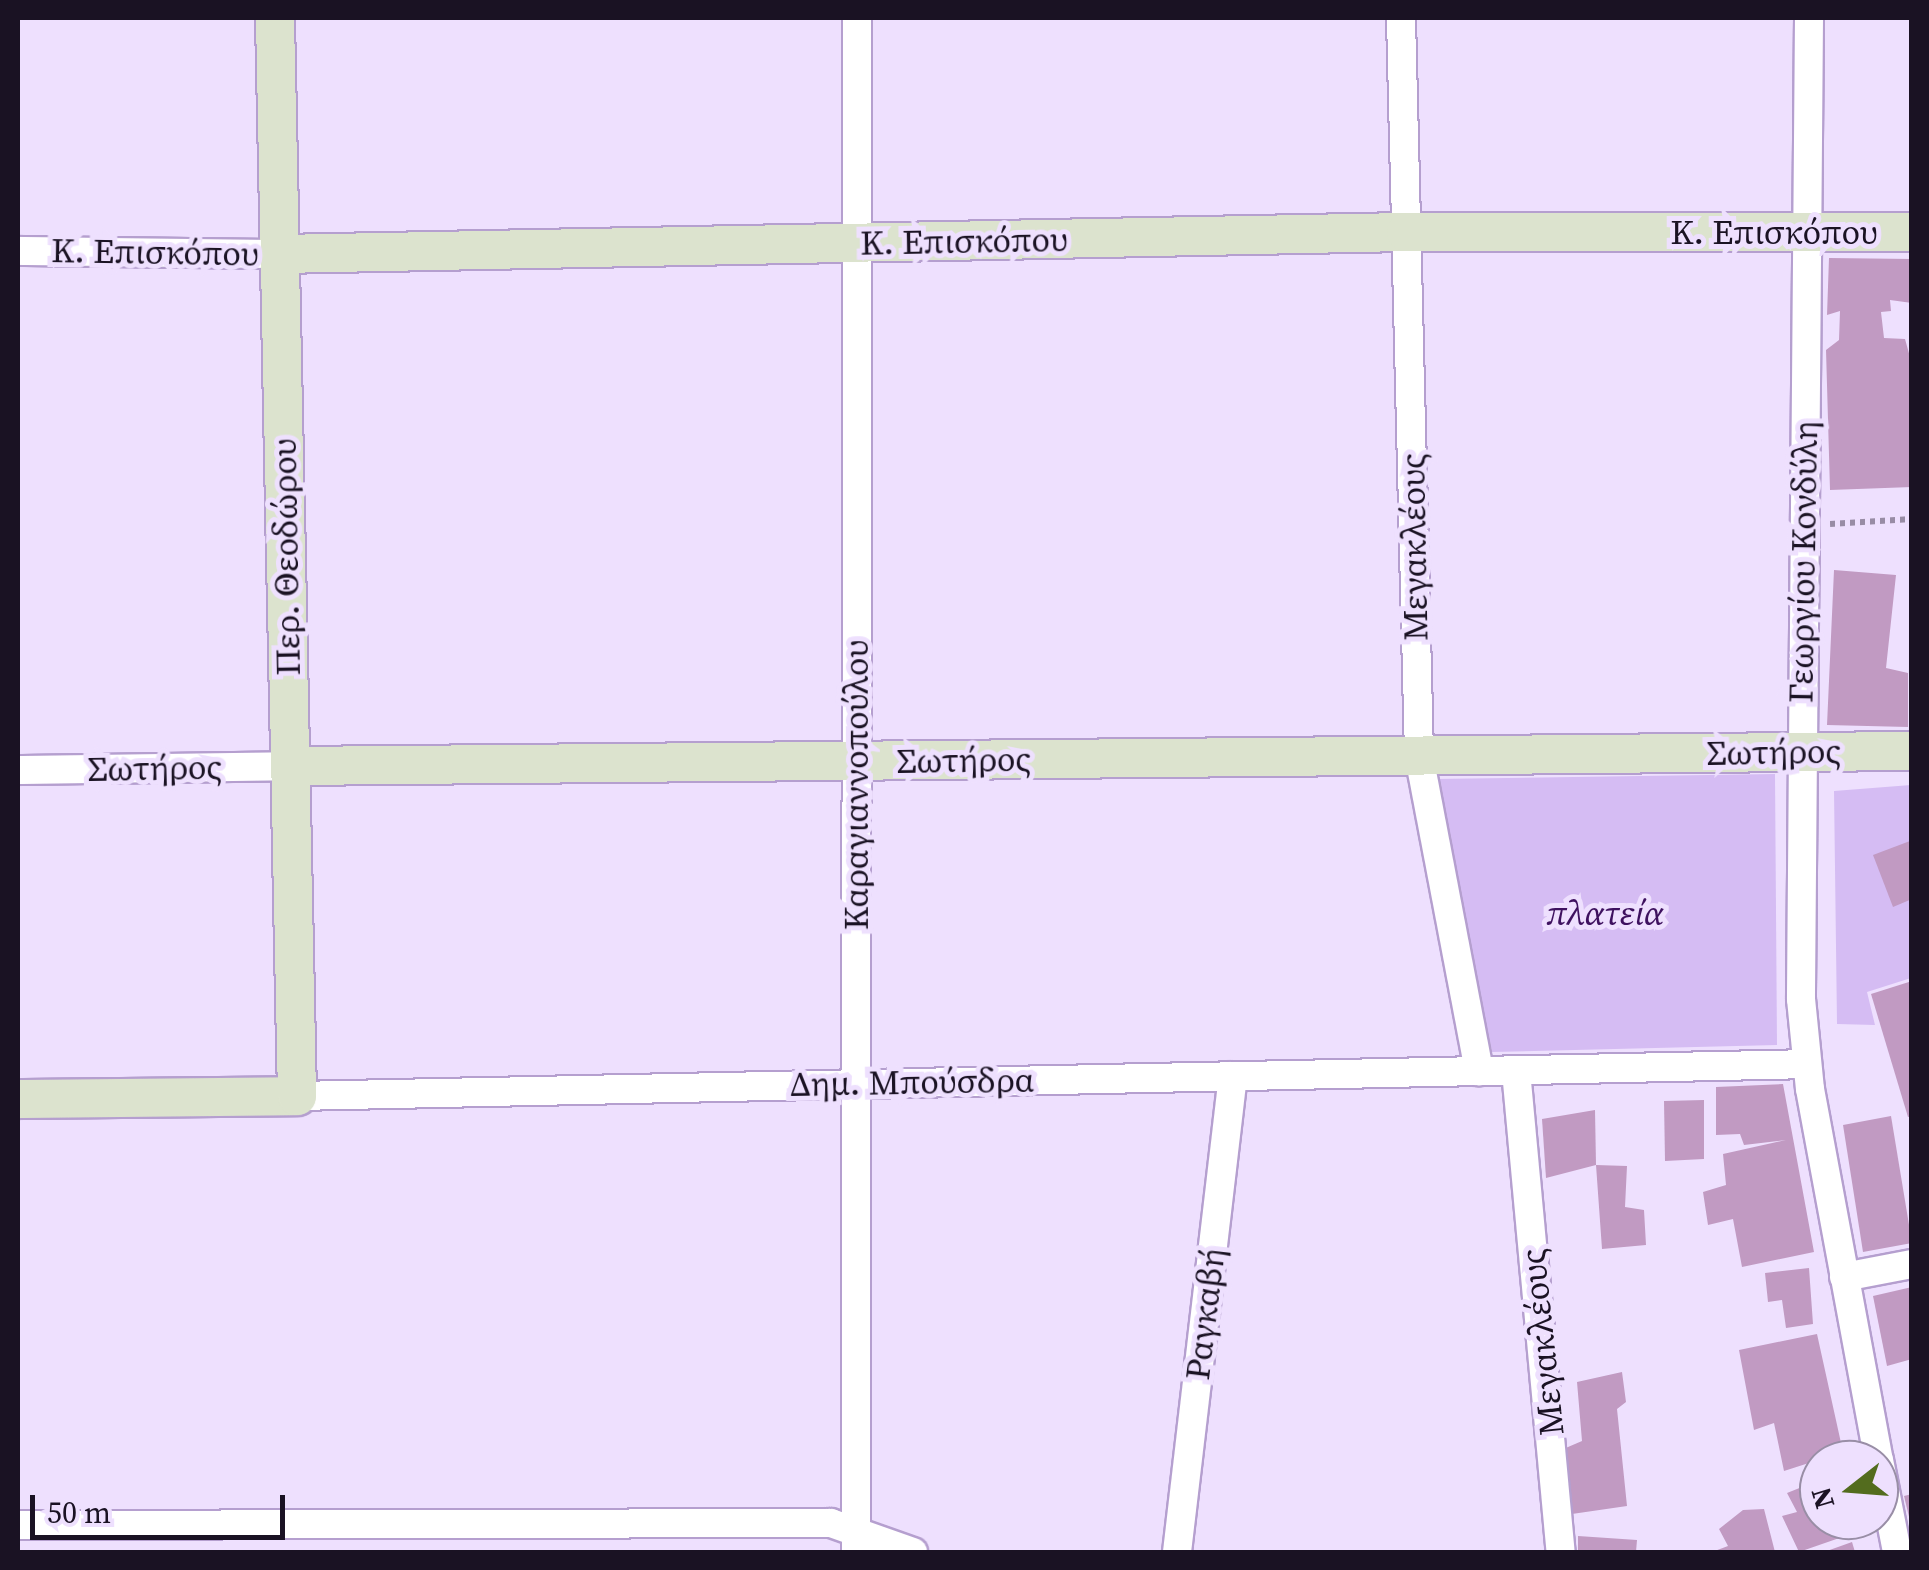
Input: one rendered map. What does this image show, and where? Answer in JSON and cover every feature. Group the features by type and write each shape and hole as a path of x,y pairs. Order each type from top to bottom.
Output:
{"street":[{"name":"Περ. Θεοδώρου","path":"275,18 297,1096"},
{"name":"Καραγιαννοπούλου","path":"856,1540 857,18"},
{"name":"Μεγακλέους","path":"1401,18 1419,756 1479,1071"},
{"name":"Γεωργίου Κονδύλη","path":"1809,18 1800,960 1807,1064 1875,1440"},
{"name":"Κ. Επισκόπου","path":"18,250 280,254 1406,232 1912,232"},
{"name":"Σωτήρος","path":"18,770 1912,751"},
{"name":"Δημ. Μπούσδρα","path":"18,1099 1807,1064"},
{"name":"Μεγακλέους","path":"1516,1072 1560,1552"},
{"name":"Ραγκαβή","path":"1177,1552 1233,1076"},
{"path":"1844,1277 1912,1264"},
{"path":"18,1526 831,1523 856,1540 913,1552"}],"path":[{"path":"1804,526 1912,519"}],"green space":[{"name":"πλατεία","path":"1775,774 1777,1045 1492,1052 1434,779"},
{"path":"1911,785 1911,978 1867,992 1875,1025 1837,1024 1834,791"}],"building":[{"path":"1829,258 1912,259 1912,303 1890,300 1891,311 1881,312 1884,338 1905,339 1910,357 1912,487 1830,490 1826,350 1839,340 1840,311 1827,315"},
{"path":"1834,570 1896,575 1886,668 1908,673 1908,727 1827,725"},
{"path":"1910,841 1912,899 1893,907 1873,855"},
{"path":"1912,981 1912,1116 1908,1117 1871,994"},
{"path":"1783,1084 1814,1252 1742,1267 1733,1219 1708,1225 1703,1192 1726,1185 1723,1154 1786,1140 1744,1145 1740,1134 1716,1135 1716,1087"},
{"path":"1704,1100 1704,1159 1665,1161 1664,1101"},
{"path":"1595,1110 1596,1165 1546,1178 1542,1119"},
{"path":"1891,1116 1912,1243 1863,1252 1843,1125"},
{"path":"1596,1165 1627,1166 1625,1207 1644,1210 1646,1245 1602,1249"},
{"path":"1809,1268 1813,1324 1786,1328 1782,1300 1768,1302 1765,1273"},
{"path":"1912,1287 1912,1359 1887,1366 1873,1296"},
{"path":"1817,1334 1840,1440 1799,1440 1799,1466 1784,1471 1774,1423 1754,1430 1739,1350"},
{"path":"1622,1372 1626,1402 1617,1409 1627,1506 1565,1515 1561,1450 1582,1441 1577,1382"},
{"path":"1799,1488 1799,1540 1834,1540 1799,1552 1782,1516 1797,1512 1787,1493"},
{"path":"1912,1494 1912,1521 1910,1521 1904,1496"},
{"path":"1764,1509 1775,1552 1712,1552 1728,1546 1719,1529 1743,1510"},
{"path":"1578,1536 1637,1540 1636,1552 1578,1552"},
{"path":"1852,1542 1855,1552 1824,1552"}]}
